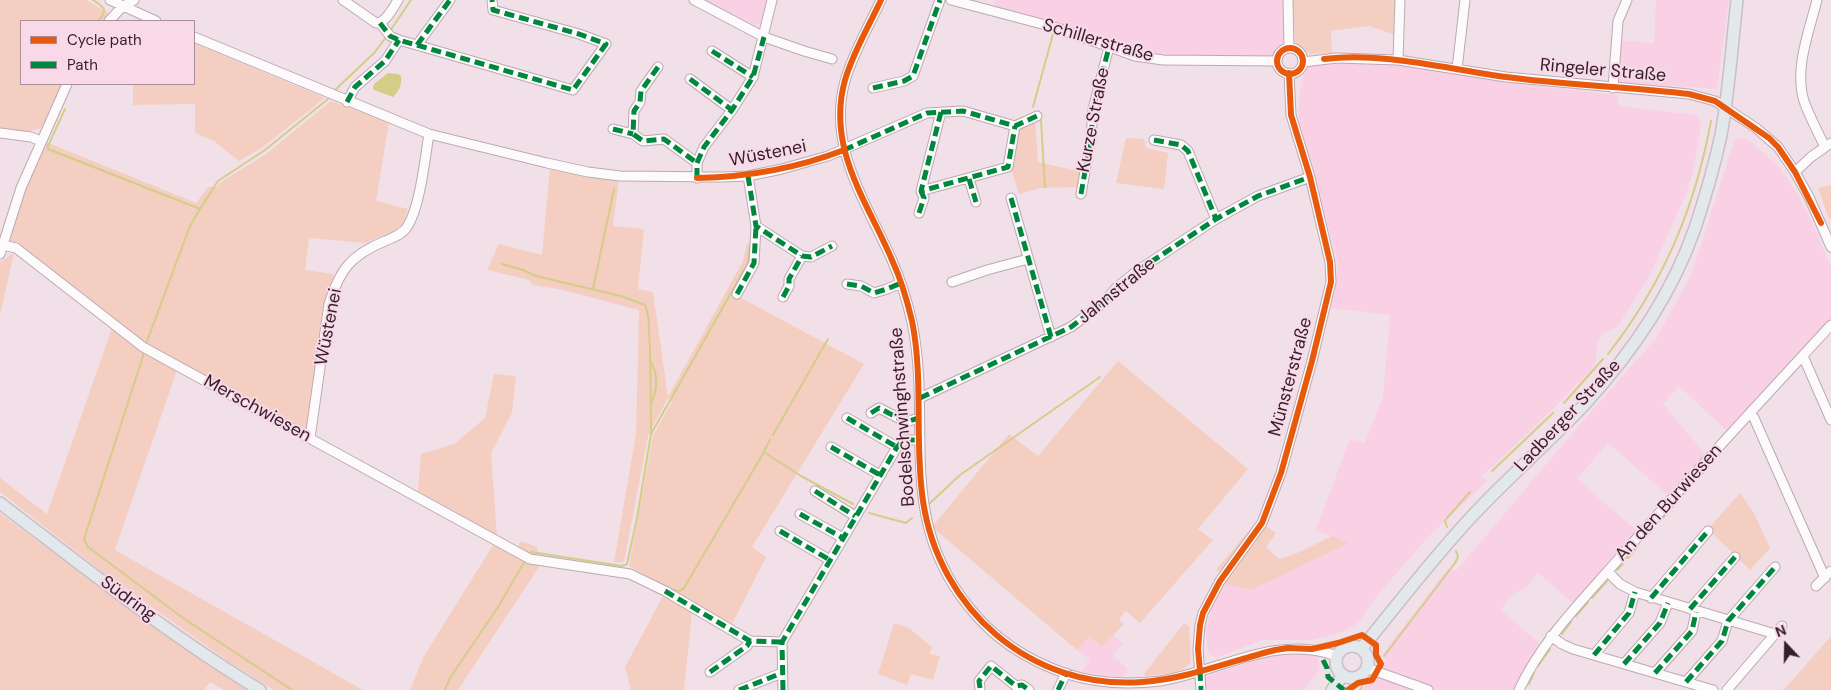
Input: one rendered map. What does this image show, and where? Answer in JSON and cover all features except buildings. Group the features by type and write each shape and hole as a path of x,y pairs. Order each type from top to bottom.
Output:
{"main road":[{"name":"Ladberger Straße","path":"1362,649 1448,542 1585,404 1615,368 1642,330 1672,279 1695,229 1721,134 1737,0"},
{"name":"Südring","path":"0,503 110,587 260,690"},
{"path":"1347,646 1357,646 1362,649 1367,657 1367,668 1357,677 1343,675 1336,665 1337,656 1347,646"},
{"path":"1332,690 1343,675"}],"street":[{"path":"110,0 154,20"},
{"path":"110,20 122,7 134,0"},
{"path":"343,0 399,40 573,90 606,44 579,34 493,10 492,0"},
{"path":"385,30 398,0"},
{"path":"418,46 450,0"},
{"path":"694,0 764,37 832,59"},
{"path":"697,178 697,163 704,147 732,110 753,77 772,0"},
{"name":"Bodelschwinghstraße","path":"881,0 851,63 845,81 840,110 841,134 852,174 901,283 913,331 920,398 921,480 927,527 941,564 955,590 975,615 1000,638 1028,657 1066,673 1108,682 1160,681 1261,653 1288,648 1314,649 1337,656"},
{"path":"873,88 904,81 913,76 940,0"},
{"name":"Schillerstraße","path":"951,0 1057,28 1135,56 1163,60 1277,61"},
{"path":"1288,0 1289,48"},
{"path":"1398,60 1400,0"},
{"path":"1457,69 1465,0"},
{"path":"1613,88 1618,21 1627,0"},
{"path":"1795,172 1828,145 1804,102 1800,77 1817,0"},
{"name":"Wüstenei","path":"195,37 347,102 429,134 588,172 620,176 697,178 748,176 805,164 844,150 927,113 963,111 1015,126"},
{"path":"347,102 355,87 384,60 399,40"},
{"name":"Kurze Straße","path":"1081,194 1094,109 1109,47"},
{"path":"1289,48 1299,52 1303,62 1298,71 1289,73 1281,70 1277,61 1280,52 1289,48"},
{"path":"712,51 753,77"},
{"name":"Ringeler Straße","path":"1303,62 1337,58 1398,60 1506,77 1689,94 1716,101 1769,138 1778,147 1795,172 1813,205 1831,248"},
{"path":"633,134 634,112 640,102 641,91 658,67"},
{"name":"Münsterstraße","path":"1201,690 1198,649 1203,613 1220,581 1262,523 1281,473 1312,361 1331,282 1330,262 1310,177 1291,115 1289,73"},
{"path":"690,79 732,110"},
{"path":"1,250 21,188 67,85"},
{"path":"919,213 924,198 922,191 941,112"},
{"path":"922,191 1008,167 1015,126 1038,116"},
{"path":"613,129 633,134 643,141 664,139 697,163"},
{"path":"0,133 31,137 41,141"},
{"name":"Wüstenei","path":"310,438 329,304 334,289 341,273 352,259 365,249 394,237 407,228 417,201 429,134"},
{"path":"1154,140 1181,145 1188,151 1216,219"},
{"path":"736,294 754,263 756,226 748,176"},
{"name":"Jahnstraße","path":"920,398 1071,327 1104,303 1116,288 1137,271 1216,219 1258,196 1310,177"},
{"path":"969,179 976,202"},
{"path":"1011,198 1051,337"},
{"path":"756,226 802,256 811,257 832,246"},
{"name":"Merschwiesen","path":"1,250 16,248 143,347 527,557 630,574 750,641"},
{"path":"783,297 789,286 789,279 802,256"},
{"path":"952,282 1028,259"},
{"path":"847,284 861,286 874,293 901,283"},
{"name":"An den Burwiesen","path":"1519,690 1528,670 1551,636 1674,495 1831,325"},
{"path":"1803,356 1831,420"},
{"path":"871,413 879,408 906,422 919,418"},
{"path":"1750,414 1754,418 1828,574 1816,586"},
{"path":"847,418 897,447"},
{"path":"783,690 782,642 897,447 904,440 920,440"},
{"path":"831,447 880,475"},
{"path":"815,491 855,516"},
{"path":"800,514 843,538"},
{"path":"1650,598 1708,531"},
{"path":"780,532 830,560"},
{"path":"1656,673 1692,631 1693,610 1734,557"},
{"path":"1686,682 1722,641 1728,621 1775,567"},
{"path":"1608,572 1620,584 1650,598 1775,634"},
{"path":"1594,655 1629,613 1635,592"},
{"path":"1624,664 1660,623 1668,604"},
{"path":"1727,690 1782,626"},
{"path":"1551,636 1562,644 1594,655 1713,690"},
{"path":"710,672 747,646 750,641 782,642"},
{"path":"980,688 979,681 991,666 1016,686 1022,685 1029,690"},
{"path":"1367,668 1428,690"},
{"path":"739,690 782,673"},
{"path":"1058,690 1066,673"}],"shaded area":[{"path":"0,0 86,0 110,14 104,20 20,20 20,85 62,85 42,128 26,132 0,131"},
{"path":"705,0 766,0 761,23 756,26"},
{"path":"995,0 1285,0 1286,40 1280,46 1276,58 1148,55 1050,24 991,15"},
{"path":"1293,0 1399,0 1398,36 1369,26 1331,31 1332,53 1310,54 1295,42"},
{"path":"1653,0 1729,0 1717,89 1613,82 1616,40 1654,43 1656,1"},
{"path":"195,43 325,98 263,147 239,161 214,141 195,133 195,104 133,105 133,85 195,85"},
{"path":"1342,62 1398,63 1456,71 1528,85 1618,95 1618,106 1696,115 1701,124 1693,171 1686,194 1648,279 1617,327 1603,334 1597,344 1596,362 1589,372 1546,416 1482,476 1487,481 1427,538 1381,591 1359,622 1343,632 1311,640 1262,640 1216,658 1209,653 1206,629 1212,604 1223,583 1348,543 1316,530 1350,439 1365,443 1383,396 1390,315 1331,308 1338,265 1299,125 1299,99 1305,66"},
{"path":"388,73 401,76 400,88 393,97 373,88 374,84"},
{"path":"331,101 389,122 376,201 408,209 403,224 393,231 365,243 309,238 305,270 334,274 327,300 307,433 142,342 18,246 10,242 25,189 46,142 196,203 208,187 217,187 221,182 266,154"},
{"path":"1035,119 1038,162 1082,172 1080,187 1040,188 1019,194 1010,165 1017,127"},
{"path":"1126,138 1144,139 1146,148 1168,153 1164,189 1116,183"},
{"path":"1746,138 1777,165 1797,193 1813,225 1831,267 1831,321 1823,327 1727,431 1679,386 1663,404 1705,454 1668,495 1608,443 1577,479 1637,531 1574,604 1538,573 1524,590 1516,592 1509,597 1501,610 1539,643 1514,690 1363,690 1368,682 1374,682 1386,660 1382,655 1448,568 1456,571 1582,422 1657,337 1691,275 1735,139"},
{"path":"550,167 619,179 613,226 644,229 638,289 653,292 668,397 743,261 747,243 752,244 751,262 731,297 743,299 864,364 752,547 766,557 732,624 629,566 653,435 672,402 668,398 648,436 624,562 614,562 636,434 639,310 558,289 533,285 529,280 487,270 499,244 542,255"},
{"path":"1831,185 1831,219 1829,219 1818,188"},
{"path":"14,253 0,315 0,262"},
{"path":"112,328 177,370 115,550 363,690 274,690 229,662 105,574 0,492 0,478 47,514"},
{"path":"1118,361 1248,469 1198,529 1213,540 1140,623 1126,611 1119,619 1124,624 1102,647 1089,636 1077,650 932,527 1009,434 1038,456"},
{"path":"494,374 516,376 512,413 491,453 497,536 418,491 421,454 454,444 485,418"},
{"path":"1740,493 1754,513 1770,548 1750,570 1708,529"},
{"path":"0,513 186,649 250,690 224,690 210,682 204,690 0,690"},
{"path":"1256,522 1252,529 1221,574 1216,570"},
{"path":"1265,525 1276,533 1266,547 1279,559 1295,554 1332,536 1349,543 1251,590 1223,583"},
{"path":"521,541 537,547 539,567 458,690 410,690 424,656 493,545 513,555"},
{"path":"663,596 692,612 684,690 631,690 625,667"},
{"path":"894,623 909,628 932,647 930,654 940,656 933,680 911,674 907,685 878,674"},
{"path":"1184,623 1189,626 1191,661 1188,666 1171,673 1145,676 1144,674"},
{"path":"1089,635 1096,641 1113,635 1123,643 1113,656 1128,669 1125,674 1120,677 1081,672 1090,660 1077,650"},
{"path":"1831,636 1831,690 1783,690 1790,683"},
{"path":"1300,652 1317,655 1320,669 1304,690 1205,690 1205,676 1274,655"}],"waterway":[{"path":"93,0 104,9 99,20"},
{"path":"390,31 411,0"},
{"path":"1033,107 1053,34"},
{"path":"334,91 375,52 386,37"},
{"path":"200,209 218,181 265,150 328,99"},
{"path":"65,109 48,149 200,209 190,226 146,344"},
{"path":"1041,121 1045,187"},
{"path":"1608,354 1645,300 1674,244 1696,184 1711,121"},
{"path":"593,289 614,189"},
{"path":"529,554 531,552 622,566 627,564 651,434 748,263 750,246"},
{"path":"502,264 536,276 621,296 645,305 649,320 651,433"},
{"path":"773,435 828,339"},
{"path":"144,353 84,539 88,547 183,618 292,690"},
{"path":"1564,403 1603,359"},
{"path":"650,361 656,376 655,393 651,404"},
{"path":"929,504 960,475 1100,377"},
{"path":"1492,471 1553,413"},
{"path":"764,451 770,440"},
{"path":"669,589 680,591 684,588 764,452 801,476 853,504"},
{"path":"1699,477 1704,472"},
{"path":"1680,497 1692,484"},
{"path":"1447,527 1445,521 1470,492"},
{"path":"1661,520 1674,505"},
{"path":"869,513 906,523 912,518"},
{"path":"1645,538 1654,528"},
{"path":"1628,558 1638,546"},
{"path":"1384,656 1455,563 1458,557 1456,551"},
{"path":"445,690 450,678 498,607 525,561"},
{"path":"1617,570 1623,564"},
{"path":"1592,598 1607,581"},
{"path":"1576,616 1588,602"},
{"path":"1562,634 1571,622"},
{"path":"1538,666 1550,649"},
{"path":"1529,684 1534,673"}],"marked path":[{"path":"417,45 450,0"},
{"path":"380,23 390,36 399,40 573,90 606,44 579,34 493,10 492,0"},
{"path":"873,88 904,81 913,76 940,0"},
{"path":"697,178 697,163 704,147 732,110 753,77 764,37"},
{"path":"347,102 355,87 385,61 399,40"},
{"path":"1081,194 1091,138 1093,109 1109,47"},
{"path":"712,51 753,77"},
{"path":"658,67 641,91 640,102 634,111 633,134 643,141 664,139 697,163"},
{"path":"690,79 732,110"},
{"path":"844,150 927,113 963,111 1015,126 1037,116"},
{"path":"941,112 921,191 1008,167 1015,126"},
{"path":"613,129 633,134"},
{"path":"1154,140 1181,145 1188,151 1216,219"},
{"path":"748,176 756,226 802,256 811,257 832,246"},
{"path":"920,398 1071,327 1103,303 1116,288 1137,271 1216,219 1258,196 1310,177"},
{"path":"969,179 976,202"},
{"path":"919,213 924,198 921,191"},
{"path":"1011,198 1051,337"},
{"path":"737,294 754,263 756,226"},
{"path":"783,297 789,286 789,279 802,256"},
{"path":"847,284 861,286 874,293 901,283"},
{"path":"871,413 879,408 906,422 919,418"},
{"path":"847,418 897,447"},
{"path":"783,690 782,642 897,447 904,440 920,440"},
{"path":"831,447 880,475"},
{"path":"815,491 855,516"},
{"path":"800,514 843,538"},
{"path":"780,531 830,560"},
{"path":"1651,598 1708,531"},
{"path":"1690,609 1735,557"},
{"path":"1686,682 1722,641 1728,621 1775,567"},
{"path":"665,591 750,641 782,642"},
{"path":"1594,655 1629,613 1635,592"},
{"path":"1624,664 1660,623 1668,603"},
{"path":"1655,673 1692,631 1696,612"},
{"path":"710,672 747,646 750,641"},
{"path":"1323,660 1327,668 1328,677 1344,690"},
{"path":"980,688 979,681 991,666 1016,686 1022,685 1029,690"},
{"path":"1200,671 1201,690"},
{"path":"739,690 782,673"},
{"path":"1058,690 1066,673"}],"cycle path":[{"path":"881,0 848,70 841,105 841,129 852,173 895,267 904,290 912,321 918,366 919,456 923,501 932,540 948,576 970,608 996,635 1028,657 1063,672 1101,681 1142,682 1159,680 1275,650 1288,648 1312,649 1362,635 1376,645 1376,655 1381,664 1372,680 1358,683 1348,690"},
{"path":"1290,48 1299,52 1303,61 1299,70 1290,74 1281,70 1277,61 1281,52 1290,48"},
{"path":"1324,59 1347,57 1415,62 1529,80 1689,94 1715,101 1769,138 1778,147 1795,172 1821,223"},
{"path":"1200,671 1198,649 1203,613 1220,581 1262,523 1281,473 1312,361 1331,282 1330,262 1310,177 1291,115 1289,73"},
{"path":"697,178 735,176 772,171 826,157 844,150"}]}
